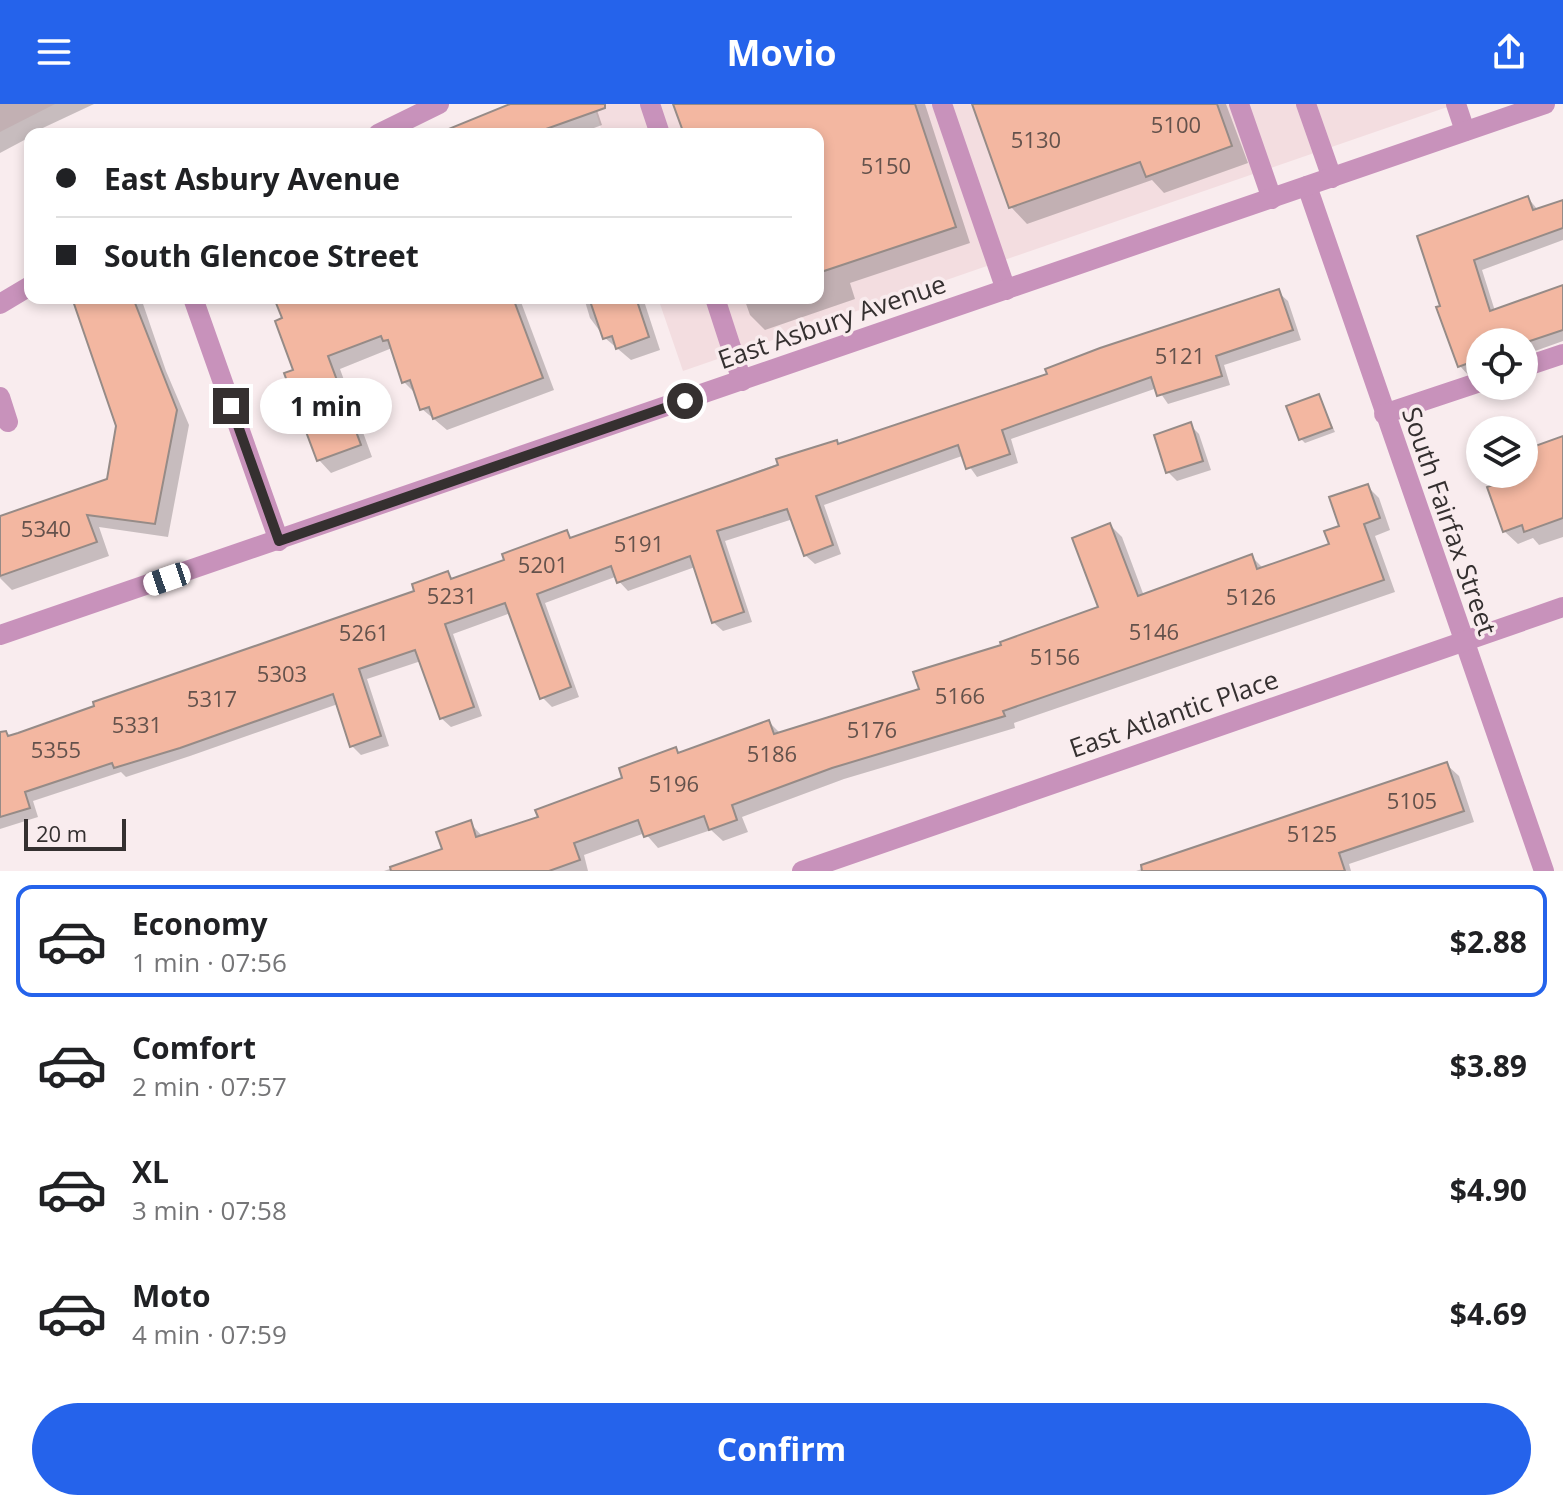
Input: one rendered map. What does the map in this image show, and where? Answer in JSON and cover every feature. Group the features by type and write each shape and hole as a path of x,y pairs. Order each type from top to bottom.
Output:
{"street":[{"path":"390,128 439,104"},
{"path":"650,104 658,128"},
{"path":"942,104 1006,290"},
{"path":"1239,104 1272,199"},
{"path":"1306,104 1332,178"},
{"path":"1456,104 1465,131"},
{"name":"East Asbury Avenue","path":"0,635 1545,104"},
{"name":"South Fairfax Street","path":"1307,186 1544,871"},
{"path":"0,304 24,290"},
{"path":"195,304 279,541"},
{"path":"717,304 742,381"},
{"path":"1538,362 1563,354"},
{"path":"1384,414 1466,387"},
{"path":"0,397 8,422"},
{"name":"East Atlantic Place","path":"802,871 1563,607"}],"shaded area":[{"path":"0,104 55,104 0,132"},
{"path":"593,104 1456,104 683,371 660,304 824,304 824,128 601,128"}],"building":[{"path":"510,104 605,104 605,108 549,128 451,128"},
{"path":"673,104 915,104 956,227 824,271 824,128 682,128"},
{"path":"972,104 1217,104 1232,146 1146,177 1140,162 1009,208"},
{"path":"1528,196 1533,210 1563,200 1563,228 1474,260 1490,311 1563,285 1563,330 1538,338 1538,328 1466,328 1466,364 1458,367 1436,307 1440,306 1417,236"},
{"path":"1279,289 1293,330 1216,356 1222,376 1157,396 1151,377 1002,430 1010,454 966,469 958,445 816,496 833,545 804,556 787,509 717,531 744,612 712,623 690,556 617,583 611,566 537,594 571,687 540,699 505,603 445,624 474,707 440,719 415,650 359,669 381,736 350,747 333,694 180,748 114,768 112,763 25,792 30,808 0,817 0,732 6,731 8,736 18,733 94,706 93,702 414,591 412,584 448,571 451,579 504,560 502,554 567,530 570,538 778,465 776,459 837,440 838,444 1047,374 1045,369 1100,348"},
{"path":"74,304 135,304 177,410 155,524 87,515 97,542 0,576 0,516 107,479 116,426"},
{"path":"276,304 515,304 543,378 433,419 429,407 420,410 410,380 402,383 388,340 383,341 381,336 328,356 361,445 317,461 284,373 293,370 275,321 282,318"},
{"path":"591,304 638,304 649,337 616,349 612,336 603,339"},
{"path":"1319,394 1332,428 1299,440 1286,406"},
{"path":"1191,422 1203,461 1166,473 1154,435"},
{"path":"1563,436 1563,518 1524,532 1522,525 1503,532 1487,488 1538,488 1538,445"},
{"path":"1368,484 1380,518 1364,524 1384,580 1003,711 1005,716 832,768 732,805 737,820 709,830 704,816 644,837 638,820 574,843 580,860 549,871 391,871 390,867 442,849 436,832 471,820 476,837 538,817 535,810 622,778 619,768 676,747 678,753 769,720 774,734 919,689 913,672 1001,645 1000,642 1098,607 1072,538 1110,523 1138,596 1252,554 1257,569 1329,544 1324,531 1339,526 1329,497"},
{"path":"1447,762 1464,811 1339,853 1345,871 1142,871 1141,865"}],"route":[{"path":"231,406 279,541 685,401"}]}
